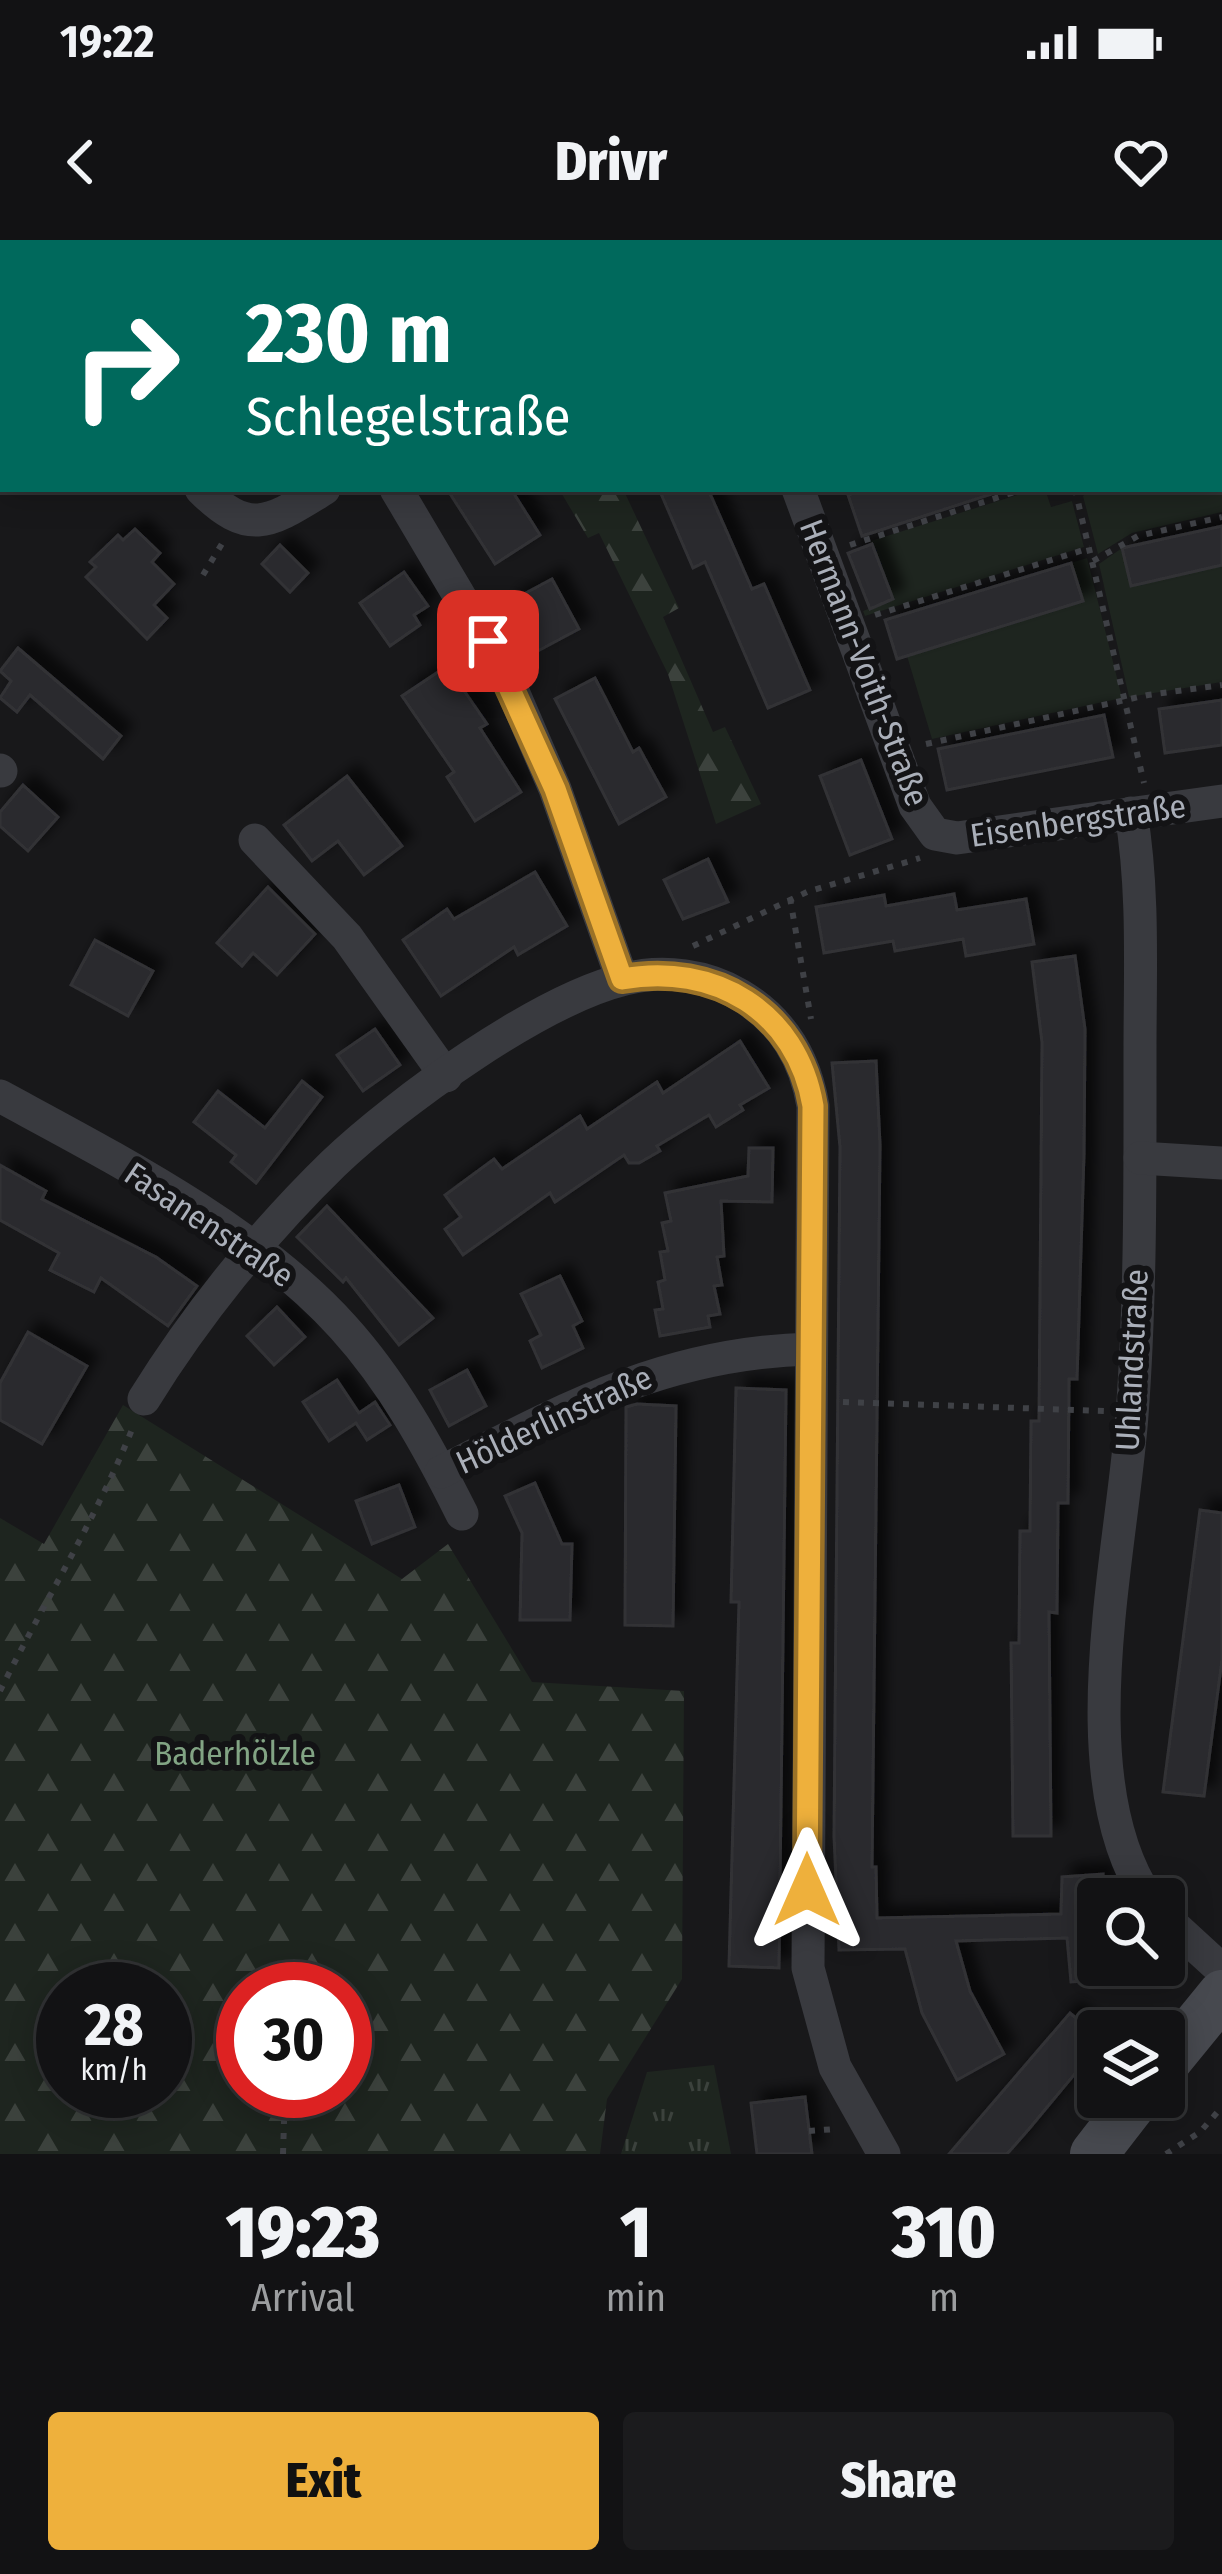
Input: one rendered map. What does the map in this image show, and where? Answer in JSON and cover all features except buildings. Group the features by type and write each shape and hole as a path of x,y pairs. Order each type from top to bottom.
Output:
{"main road":[{"path":"1185,2039 1222,1994"},
{"path":"1110,2148 1126,2118"}],"street":[{"path":"204,492 228,514 262,521 318,492"},
{"path":"398,492 505,674 555,789 622,979"},
{"name":"Hermann-Voith-Straße","path":"799,492 915,806 935,833"},
{"name":"Eisenbergstraße","path":"935,833 957,838 1222,801"},
{"name":"Uhlandstraße","path":"1139,1878 1119,1832 1107,1731 1132,1412 1140,1158 1140,812"},
{"path":"255,840 347,937 446,1076"},
{"path":"144,1399 255,1250 336,1161 446,1076 551,1012 622,979 684,976 728,988 749,1000 795,1047 813,1106 810,1991 835,2067 884,2154"},
{"name":"Fasanenstraße","path":"0,1096 255,1250 343,1327 393,1392 462,1514"},
{"path":"1140,1158 1222,1163"},
{"name":"Hölderlinstraße","path":"441,1472 555,1414 656,1372 743,1353 810,1349"},
{"path":"1185,1936 1222,1970"}],"path":[{"path":"824,554 1015,492"},
{"path":"1076,493 1126,701 1140,812"},
{"path":"203,575 220,551 228,514"},
{"path":"1093,562 1138,536 1222,517"},
{"path":"850,624 1090,548"},
{"path":"895,750 1222,685"},
{"path":"684,976 687,951 694,944 790,898 911,864 935,833"},
{"path":"790,898 811,1013 809,1034 795,1047"},
{"path":"0,1691 48,1595 100,1510 144,1399"},
{"path":"810,1402 1088,1410"},
{"path":"1166,2154 1200,2132 1222,2107"},
{"path":"283,2154 284,2118"}],"green space":[{"path":"561,492 624,492 679,608 663,617 713,732 725,727 761,804 716,824 668,674 599,533 588,538"},
{"path":"1026,492 1046,492 1051,507 1072,501 1084,547 865,616 863,611 893,599 871,541"},
{"path":"1087,492 1222,492 1222,512 1132,533 1098,554 1083,496"},
{"path":"1122,548 1132,585 1222,565 1222,682 1129,697 1099,564"},
{"path":"1087,558 1122,698 932,739 907,656 1083,601 1071,563"},
{"name":"Baderhölzle","path":"123,1405 402,1579 448,1544 532,1682 684,1691 682,1979 607,2099 600,2154 0,2154 0,1518 44,1544"},
{"path":"714,2065 731,2154 621,2154 647,2072"}],"route":[{"path":"488,641 555,789 622,979 669,975 728,988 780,1029 795,1047 806,1074 813,1106 807,1890"}]}
